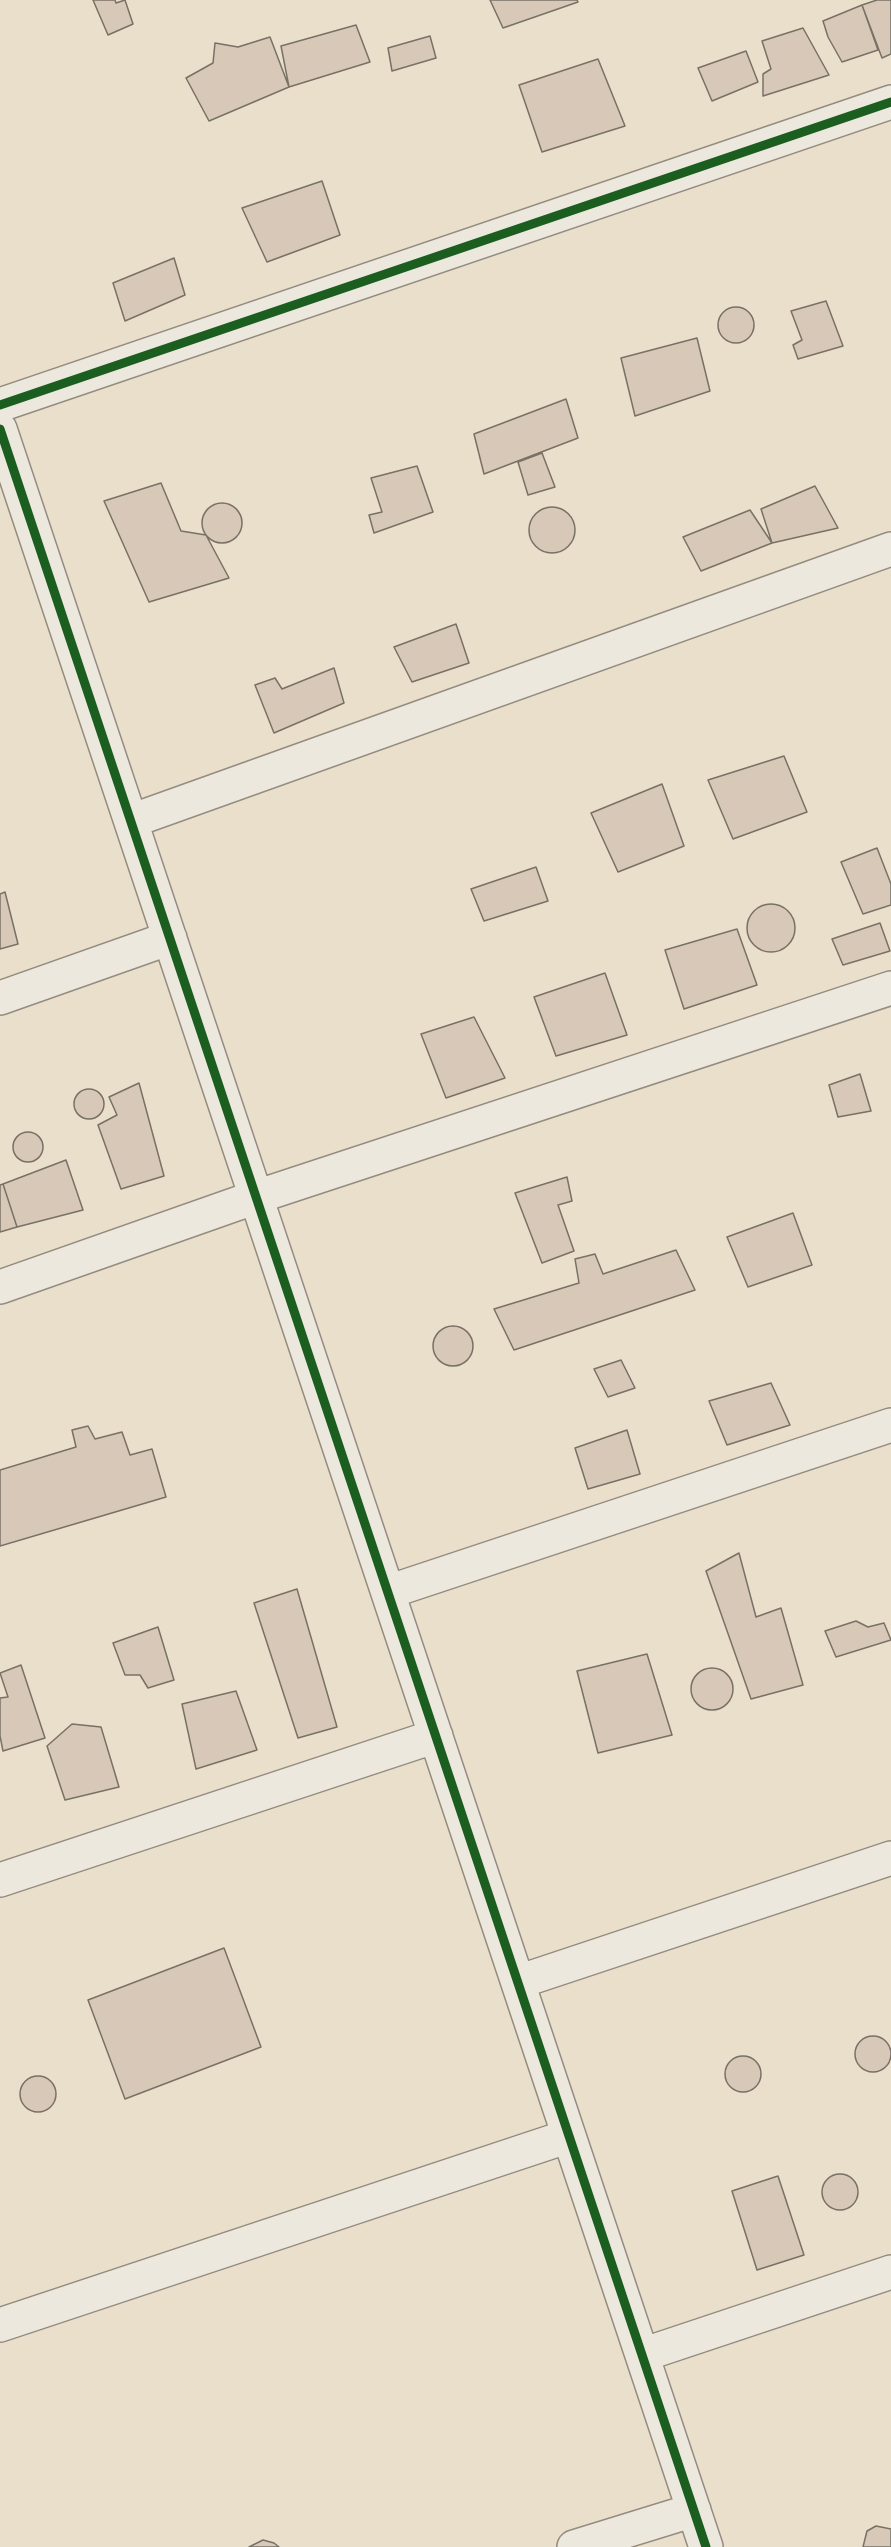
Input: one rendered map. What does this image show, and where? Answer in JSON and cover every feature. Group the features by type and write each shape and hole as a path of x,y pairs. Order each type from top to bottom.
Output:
{"street":[{"path":"0,405 891,102"},
{"path":"0,429 706,2547"},
{"path":"130,821 891,549"},
{"path":"0,998 170,938"},
{"path":"0,1287 256,1197 891,988"},
{"path":"388,1592 891,1425"},
{"path":"0,1880 436,1737"},
{"path":"518,1982 891,1858"},
{"path":"0,2325 569,2136"},
{"path":"642,2355 891,2272"},
{"path":"574,2547 694,2510"}],"building":[{"path":"93,0 115,0 116,3 125,0 133,24 108,35"},
{"path":"490,0 577,0 578,2 503,28"},
{"path":"877,0 891,0 891,54 882,58 862,5"},
{"path":"862,5 878,50 842,62 828,37 823,21"},
{"path":"356,25 370,62 289,87 281,46"},
{"path":"803,28 829,75 763,96 763,74 771,69 762,41"},
{"path":"430,36 436,58 392,71 388,48"},
{"path":"270,37 289,87 209,121 186,78 213,63 215,43 238,47"},
{"path":"746,51 758,82 712,101 698,68"},
{"path":"598,59 625,126 542,152 519,85"},
{"path":"322,181 340,235 267,262 242,208"},
{"path":"174,258 185,295 125,321 113,283"},
{"path":"826,301 843,346 798,359 793,345 802,340 791,311"},
{"path":"736,307 749,312 754,325 749,338 736,343 723,338 718,325 723,312"},
{"path":"697,338 710,391 635,416 621,358"},
{"path":"566,399 578,438 484,474 474,434"},
{"path":"542,453 555,487 528,495 518,462"},
{"path":"417,466 433,512 374,533 369,515 382,512 371,478"},
{"path":"161,483 181,531 206,535 229,578 149,602 104,501"},
{"path":"815,486 838,528 772,543 761,509"},
{"path":"222,503 236,509 242,523 236,537 222,543 208,537 202,523 208,509"},
{"path":"552,507 568,514 575,530 568,546 552,553 536,546 529,530 536,514"},
{"path":"750,510 772,543 701,571 683,537"},
{"path":"456,624 469,663 412,682 394,647"},
{"path":"334,668 344,703 274,733 255,685 275,678 282,689"},
{"path":"784,756 807,812 733,839 708,780"},
{"path":"662,784 684,846 618,872 591,813"},
{"path":"877,848 891,884 891,905 863,914 841,862"},
{"path":"536,867 548,901 484,921 471,889"},
{"path":"5,892 18,944 0,949 0,894"},
{"path":"766,904 776,904 791,914 795,928 794,937 785,948 776,952 766,952 751,942 747,933 747,923 757,908"},
{"path":"880,923 890,951 843,965 832,939"},
{"path":"737,929 757,985 684,1009 665,950"},
{"path":"605,973 627,1035 556,1056 534,997"},
{"path":"474,1017 505,1078 446,1098 421,1034"},
{"path":"860,1074 871,1111 838,1117 829,1085"},
{"path":"139,1083 164,1176 121,1189 98,1125 117,1115 109,1097"},
{"path":"89,1089 100,1093 104,1104 100,1115 89,1119 78,1115 74,1104 78,1093"},
{"path":"28,1132 39,1136 43,1147 39,1158 28,1162 17,1158 13,1147 17,1136"},
{"path":"66,1160 83,1210 17,1227 3,1184"},
{"path":"567,1177 572,1201 558,1205 574,1251 542,1263 515,1193"},
{"path":"3,1184 17,1227 0,1232 0,1185"},
{"path":"793,1213 812,1265 748,1287 727,1237"},
{"path":"676,1250 695,1290 514,1350 494,1309 579,1283 575,1259 595,1254 603,1274"},
{"path":"453,1326 461,1327 467,1332 472,1338 472,1354 467,1360 461,1365 453,1366 445,1365 439,1360 434,1354 433,1346 434,1338 439,1332 445,1327"},
{"path":"621,1360 635,1388 608,1397 594,1369"},
{"path":"771,1383 790,1425 727,1445 709,1401"},
{"path":"88,1426 95,1439 122,1432 130,1455 152,1449 166,1497 0,1546 0,1470 76,1447 72,1430"},
{"path":"627,1430 640,1474 588,1489 575,1448"},
{"path":"739,1553 756,1617 781,1608 803,1685 751,1699 706,1571"},
{"path":"297,1589 337,1727 298,1738 254,1603"},
{"path":"856,1621 868,1627 884,1623 891,1640 836,1657 825,1631"},
{"path":"158,1627 174,1680 148,1688 140,1675 125,1675 113,1643"},
{"path":"647,1654 672,1735 598,1753 577,1671"},
{"path":"21,1665 45,1738 3,1751 0,1736 0,1698 8,1697 0,1673"},
{"path":"712,1668 727,1674 733,1689 727,1704 712,1710 697,1704 691,1689 697,1674"},
{"path":"236,1691 257,1750 196,1769 182,1704"},
{"path":"72,1724 101,1727 119,1787 65,1800 47,1746"},
{"path":"224,1948 261,2047 125,2099 88,2000"},
{"path":"873,2036 886,2041 891,2054 886,2067 873,2072 860,2067 855,2054 860,2041"},
{"path":"743,2056 756,2061 761,2074 756,2087 743,2092 730,2087 725,2074 730,2061"},
{"path":"38,2076 50,2082 56,2094 50,2106 38,2112 26,2106 20,2094 26,2082"},
{"path":"840,2174 853,2179 858,2192 853,2205 840,2210 827,2205 822,2192 827,2179"},
{"path":"778,2176 804,2255 757,2270 732,2191"},
{"path":"876,2526 891,2529 891,2547 863,2547 867,2531"},
{"path":"263,2540 274,2543 279,2547 249,2547"}],"cycle path":[{"path":"0,405 891,102"},
{"path":"0,429 706,2547"}]}
